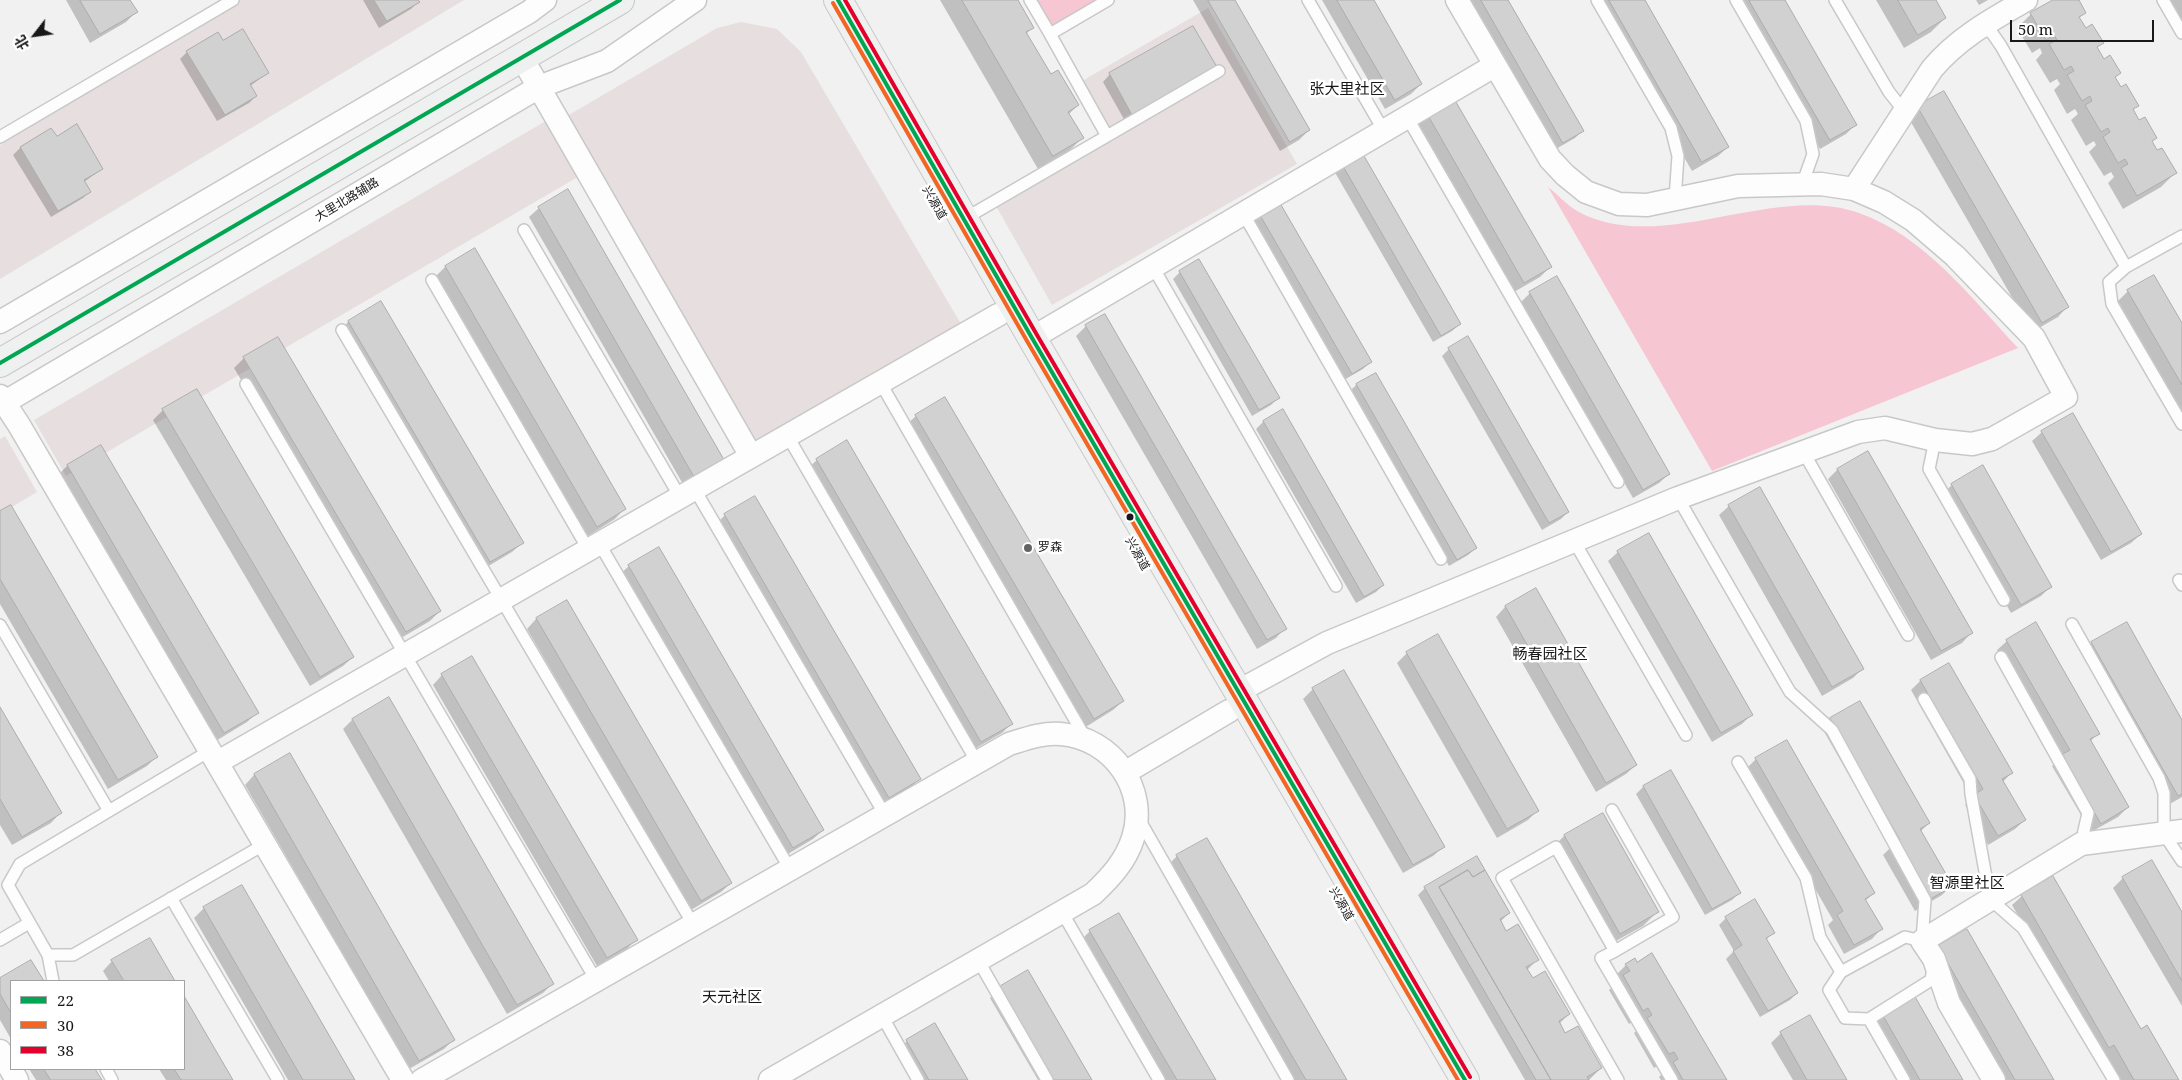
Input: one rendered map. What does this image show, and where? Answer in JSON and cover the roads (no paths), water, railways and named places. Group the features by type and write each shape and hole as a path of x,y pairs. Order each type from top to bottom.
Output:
{"main road":[{"path":"0,363 620,0"},
{"name":"兴源道","path":"818,0 998,315 1466,1080"},
{"name":"兴源道","path":"838,0 1032,338 1444,1080"}],"street":[{"path":"0,322 529,12 545,0"},
{"name":"大里北路辅路","path":"1,401 539,87 607,61 695,0"},
{"path":"1126,772 1234,701 1328,643 1678,498 1858,432 1884,428 1935,440 1972,444 1992,439 2066,397 2034,338 1955,256 1913,220 1884,202 1854,188 1821,184 1738,186 1646,205 1619,204 1586,192 1565,175 1550,159 1457,0"},
{"path":"1854,188 1932,69 1947,51 1981,26 2026,0"},
{"path":"522,58 751,456"},
{"path":"1032,338 1494,66"},
{"path":"215,756 406,654 998,315"},
{"path":"1,401 19,424 215,756 402,1080"},
{"path":"427,1079 693,924 1009,744 1034,737 1060,733 1086,739 1108,752 1126,772 1134,793 1137,816 1133,838 1124,858 1111,878 1093,894 882,1016 783,1077"},
{"path":"1994,1080 1949,1003 1928,950 1990,899 2081,844 2173,832"},
{"path":"0,1051 10,1068"}],"lane":[{"path":"0,137 233,0"},
{"path":"1030,0 1107,136"},
{"path":"1050,34 1108,0"},
{"path":"1308,0 1384,131"},
{"path":"1597,0 1671,128 1678,156 1675,199"},
{"path":"1736,0 1806,121 1812,154 1802,185"},
{"path":"1836,0 1889,92 1904,111"},
{"path":"2163,0 2182,33"},
{"path":"1981,26 1992,33 2002,46 2126,267"},
{"path":"964,219 1219,71"},
{"path":"1407,117 1618,482"},
{"path":"1243,214 1441,559"},
{"path":"524,230 885,815"},
{"path":"2182,236 2126,267 2109,282 2112,304 2182,424"},
{"path":"1153,267 1336,586"},
{"path":"432,280 790,869"},
{"path":"342,330 693,924"},
{"path":"880,382 1086,739"},
{"path":"246,384 596,980"},
{"path":"787,435 977,762"},
{"path":"1935,440 1929,469 2004,600"},
{"path":"1804,453 1908,635"},
{"path":"1678,498 1790,692 1832,730 1925,900 1931,980 1869,1019 1845,1018 1829,990 1841,972 1905,937 1928,950"},
{"path":"1574,541 1686,735"},
{"path":"2072,624 2159,778 2182,861"},
{"path":"0,625 109,811"},
{"path":"2001,657 2088,813 2081,844"},
{"path":"1924,699 1970,779 1970,794 1990,899 2023,928 2114,1080"},
{"path":"53,980 48,955 4,881 20,864 109,811 215,756"},
{"path":"1738,762 1806,878 1820,937 1841,972"},
{"path":"1612,810 1673,917 1601,958 1672,1080"},
{"path":"1137,816 1288,1080"},
{"path":"48,955 73,955 265,844"},
{"path":"1615,951 1556,847 1502,878 1618,1080"},
{"path":"171,898 278,1080"},
{"path":"1062,912 1159,1080"},
{"path":"0,940 29,923"},
{"path":"978,960 1047,1080"},
{"path":"882,1016 918,1080"},
{"path":"1869,1019 1904,1080"}],"place":[{"name":"罗森","path":"1028,548"}],"district":[{"name":"张大里社区","path":"1347,90"},
{"name":"畅春园社区","path":"1550,655"},
{"name":"智源里社区","path":"1967,884"},
{"name":"天元社区","path":"732,998"}]}
